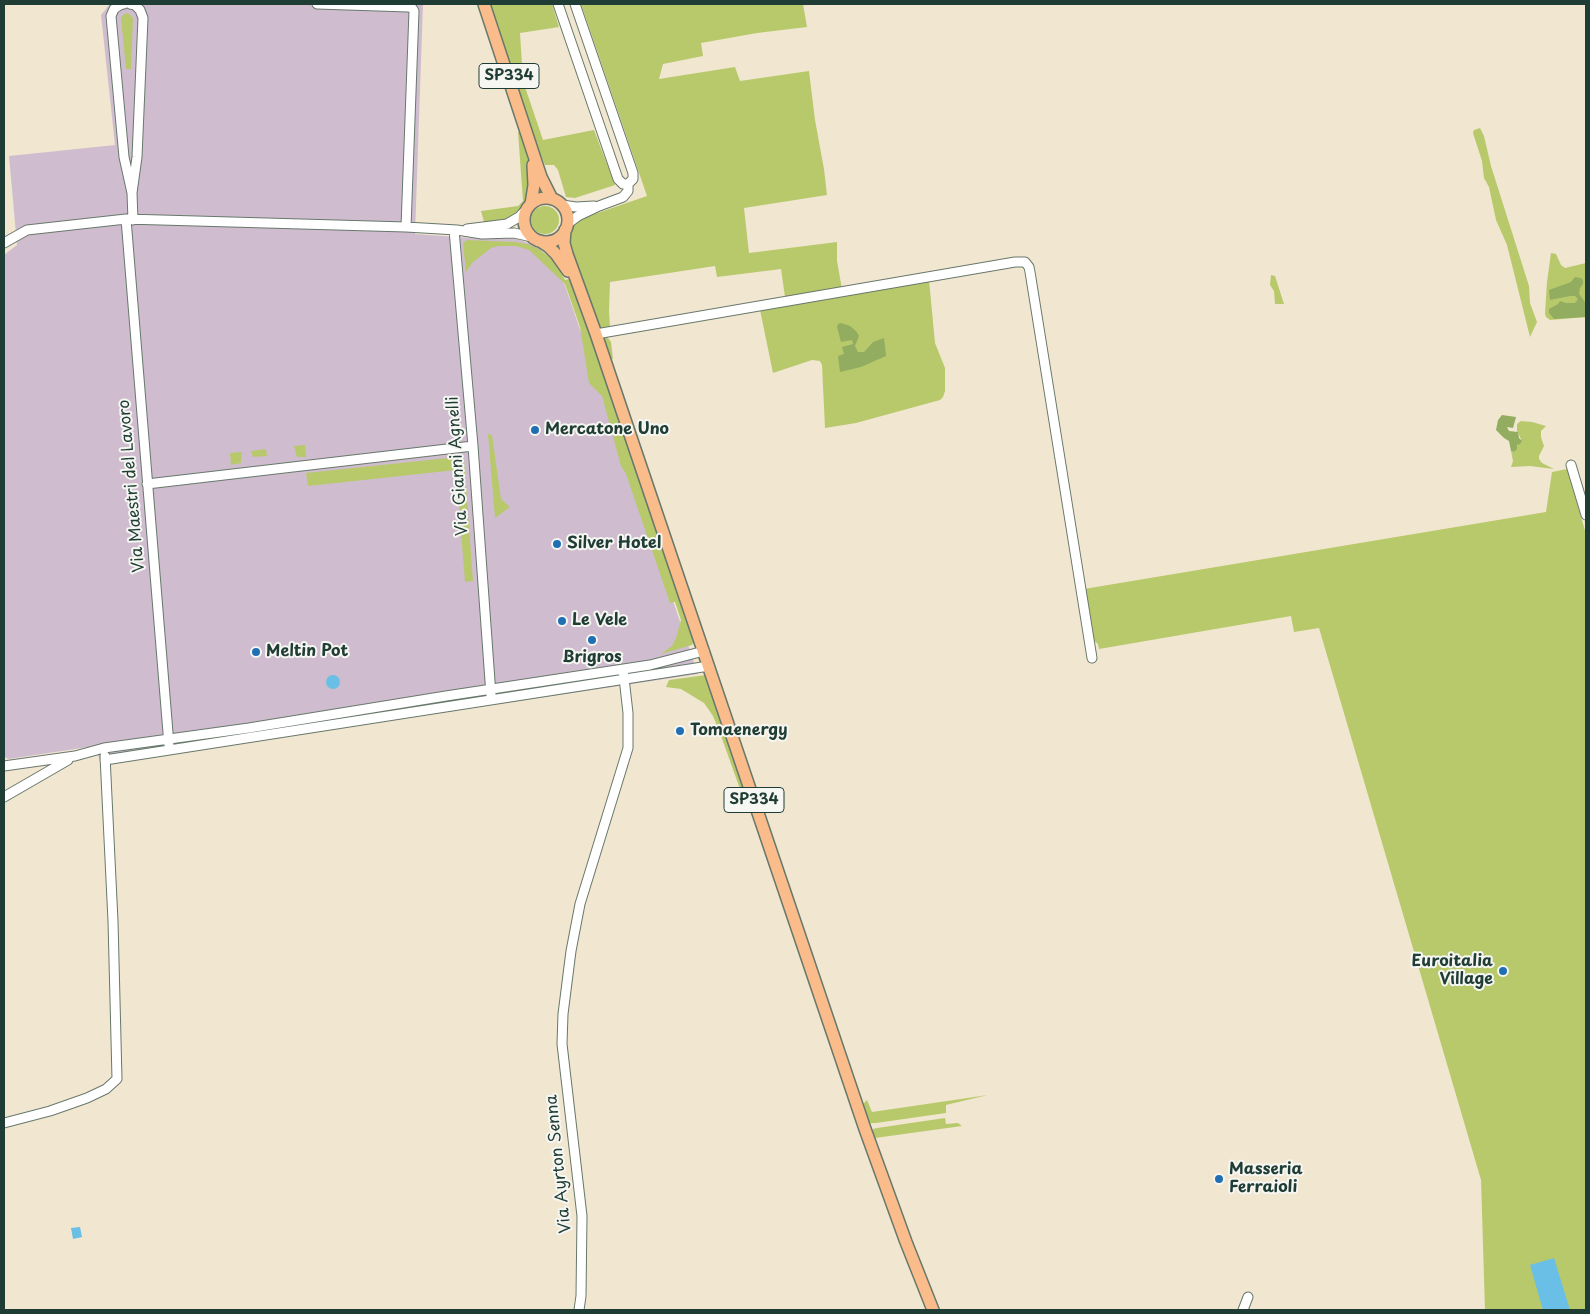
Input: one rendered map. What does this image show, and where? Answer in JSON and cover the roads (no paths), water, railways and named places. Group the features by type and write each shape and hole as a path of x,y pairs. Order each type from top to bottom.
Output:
{"main road":[{"name":"SP334","path":"484,4 545,186 567,214 564,243 579,288 865,1129 933,1310"},
{"name":"SP334","path":"532,148 534,185 524,219 525,225 534,238 549,247 556,254 579,288"},
{"path":"529,206 541,198 557,202"},
{"path":"534,238 551,241 561,236 566,227"}],"street":[{"path":"124,4 114,9 111,16 124,157 132,193"},
{"path":"317,4 412,8 414,11 406,227"},
{"path":"558,4 618,180 623,184 628,184 633,180 634,176 575,4"},
{"path":"132,193 137,157 143,18 137,5"},
{"path":"591,104 608,98"},
{"path":"566,227 578,216 625,196 628,191 628,184"},
{"name":"Via Maestri del Lavoro","path":"132,193 130,220 147,484 170,750"},
{"path":"557,202 576,207 599,206"},
{"path":"456,230 503,225 519,217 529,206"},
{"path":"4,243 27,230 130,220 406,227 456,230 482,234 514,233 534,238"},
{"name":"Via Gianni Agnelli","path":"456,230 491,700"},
{"path":"596,334 1015,262 1025,262 1030,272 1092,658"},
{"path":"147,484 473,446"},
{"path":"1571,465 1586,515"},
{"path":"4,766 75,756 104,748 240,730 650,665 704,651"},
{"path":"105,760 709,666"},
{"name":"Via Ayrton Senna","path":"579,1310 581,1296 582,1216 562,1044 564,1014 571,951 580,904 628,748 623,669"},
{"path":"574,676 577,687"},
{"path":"4,1123 50,1111 87,1098 106,1090 117,1079 113,921 104,748"},
{"path":"4,797 51,768 75,756"},
{"path":"1243,1310 1248,1297"}],"water":[{"path":"330,675 336,675 340,682 336,689 330,689 326,685 326,679"},
{"path":"80,1227 82,1237 73,1239 71,1228"},
{"path":"1554,1258 1570,1310 1543,1310 1530,1265"}],"place":[{"name":"Mercatone Uno","path":"535,430"},
{"name":"Silver Hotel","path":"557,544"},
{"name":"Le Vele","path":"562,621"},
{"name":"Brigros","path":"592,640"},
{"name":"Meltin Pot","path":"256,652"},
{"name":"Tomaenergy","path":"680,731"},
{"name":"Euroitalia Village","path":"1503,971"},
{"name":"Masseria Ferraioli","path":"1219,1179"}]}
